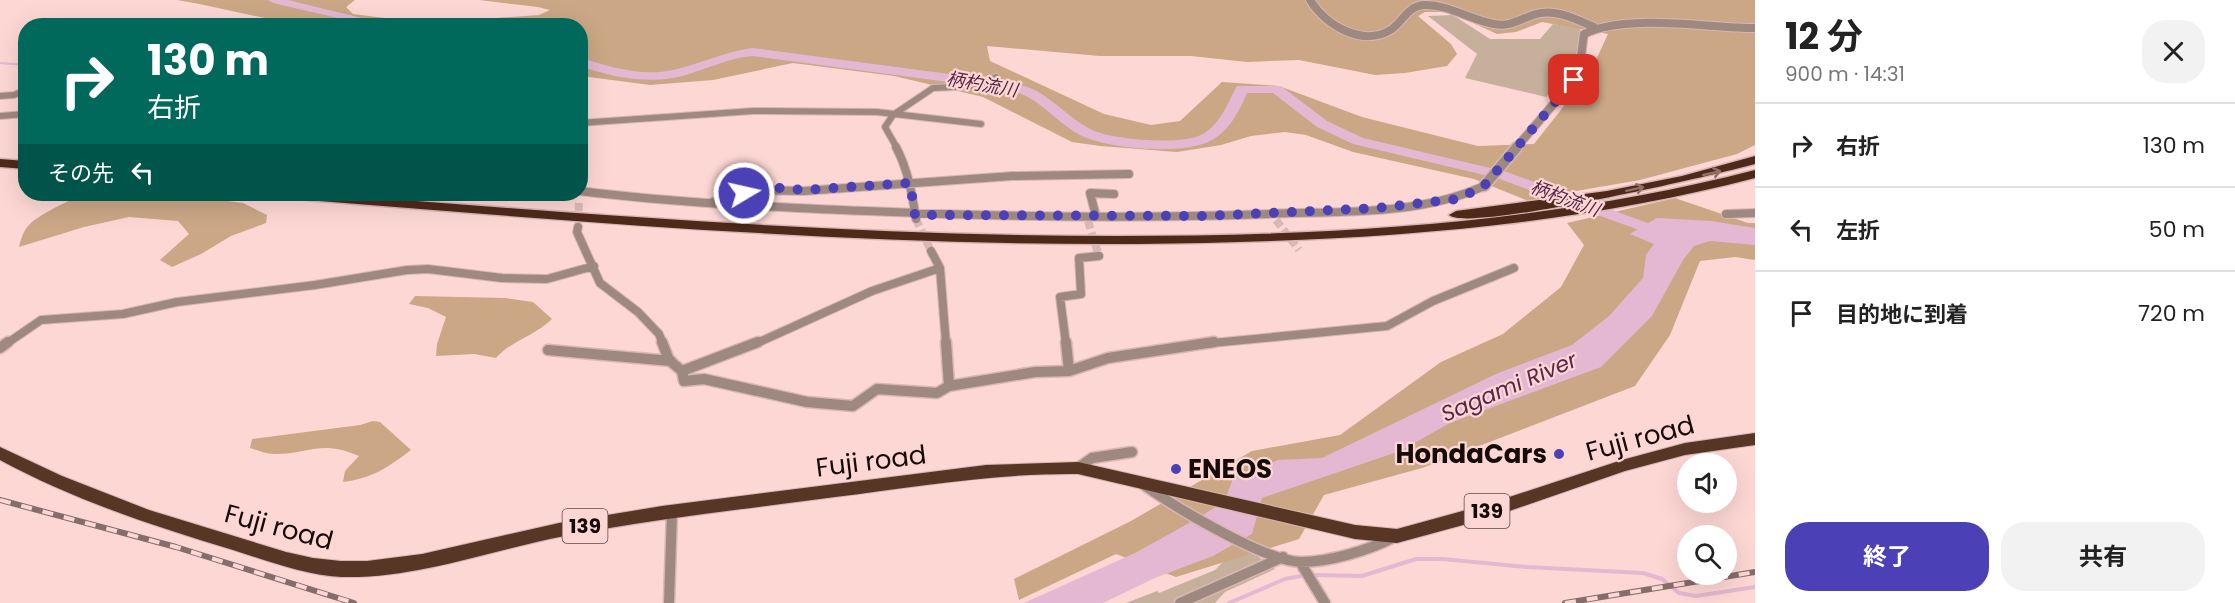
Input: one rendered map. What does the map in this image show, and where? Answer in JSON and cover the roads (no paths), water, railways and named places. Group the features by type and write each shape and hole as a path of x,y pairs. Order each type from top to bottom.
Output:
{"highway":[{"path":"498,201 712,217 907,227 1079,231 1188,230 1348,224 1536,206 1668,183 1755,160"},
{"path":"0,163 18,164"},
{"path":"0,171 18,172"},
{"path":"374,201 705,226 876,236 1035,240 1264,238 1452,226 1553,215 1684,191 1755,174"},
{"name":"Fuji road","path":"0,453 32,471 92,496 194,531 306,565 363,569 395,565 561,529 672,511 1036,467 1078,468 1142,483 1182,500 1279,516 1355,532 1397,536 1489,511 1622,466 1685,449 1755,439"}],"street":[{"path":"1310,0 1329,23 1339,29 1364,34 1390,31 1411,8 1424,5 1443,8 1502,26 1518,24 1538,14 1569,17 1594,27 1625,24 1755,28"},
{"path":"588,196 916,217 1087,218 1096,216 1274,217 1458,199 1484,186 1574,80 1579,71 1584,34 1594,27"},
{"path":"916,217 910,183 896,145 885,127 893,115 933,88 978,87 996,77"},
{"path":"0,96 18,93"},
{"path":"588,122 753,111 877,112 981,124"},
{"path":"0,116 18,115"},
{"path":"711,204 727,196 779,188 804,190 1012,176 1129,174"},
{"path":"1096,216 1090,193 1114,194"},
{"path":"1726,214 1755,213"},
{"path":"578,227 577,232 600,283 610,293 638,312 659,334 671,361 682,370 684,381 704,379 807,402 854,406 877,389 937,393 949,386 1035,372 1069,371 1108,358 1209,343 1387,326 1412,310 1485,282 1514,268"},
{"path":"931,251 940,268 949,386"},
{"path":"1069,371 1060,297 1081,294 1079,258 1099,256"},
{"path":"0,348 41,320 123,314 177,302 315,285 407,270 429,269 502,278 547,279 594,267"},
{"path":"682,370 755,344 872,291 940,268"},
{"path":"548,350 671,361"},
{"path":"1078,468 1092,458 1132,452"},
{"path":"1182,500 1254,549 1283,557 1305,570 1325,603"},
{"path":"669,603 672,511"},
{"path":"1305,570 1377,546 1397,536"},
{"path":"1180,603 1283,557"}],"water":[{"name":"Sagami River","path":"1657,218 1711,221 1755,228 1755,245 1710,241 1694,246 1683,260 1652,316 1601,367 1450,423 1400,451 1262,498 1252,534 1213,556 1155,578 1103,603 1024,603 1135,553 1191,522 1224,502 1233,479 1278,460 1322,458 1496,374 1572,345 1609,316 1643,278 1646,255 1654,244 1630,234"}],"waterway":[{"name":"柄杓流川","path":"273,0 353,18"},
{"name":"柄杓流川","path":"588,64 617,72 657,76 670,75 726,57 753,52 1002,85 1031,93 1085,132 1112,141 1153,145 1193,142 1208,137 1233,112 1242,89 1276,89 1306,114 1358,141 1502,175 1664,234"},
{"path":"0,63 18,64"},
{"path":"1313,575 1362,576 1416,559 1443,559 1527,567 1643,573 1662,579 1679,593 1696,596 1755,587"},
{"path":"1229,603 1285,579 1306,575"}],"tunnel":[{"path":"578,223 579,201"},
{"path":"916,219 931,251"},
{"path":"1276,220 1299,250"},
{"path":"1088,221 1099,256"}],"railway":[{"path":"0,500 176,547 354,603"},
{"path":"1565,603 1755,572"}],"place":[{"name":"HondaCars","path":"1559,454"},
{"name":"ENEOS","path":"1176,469"}]}
